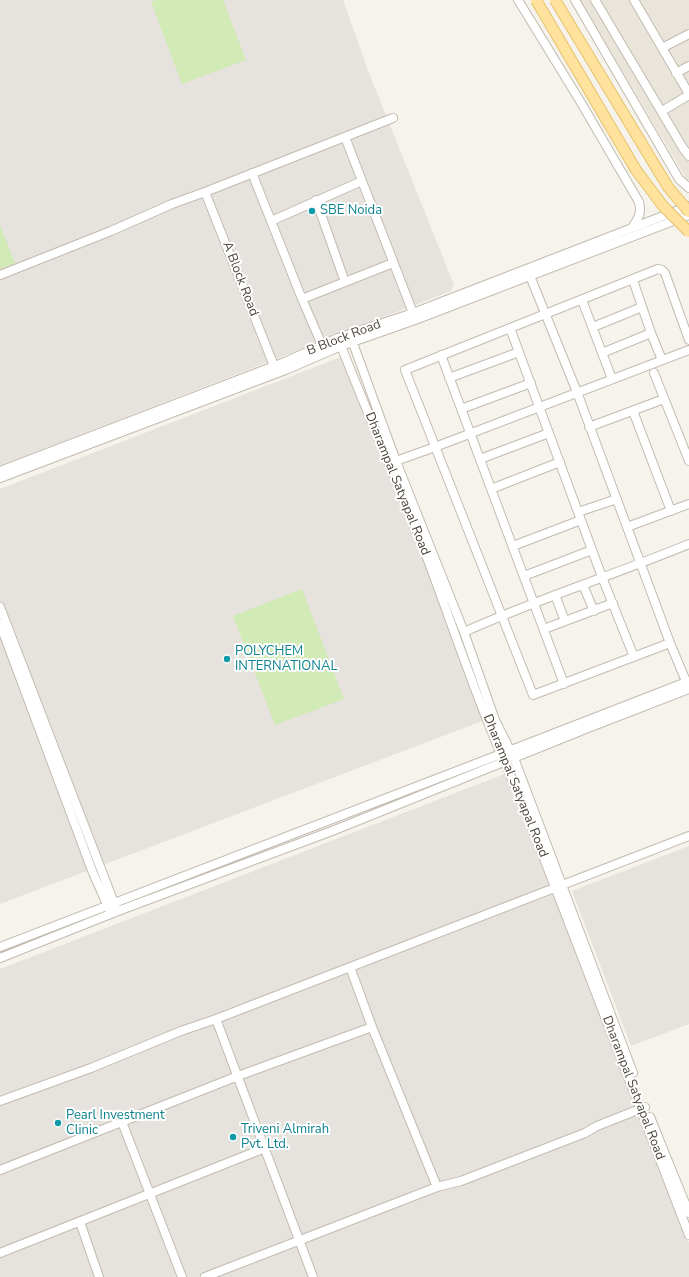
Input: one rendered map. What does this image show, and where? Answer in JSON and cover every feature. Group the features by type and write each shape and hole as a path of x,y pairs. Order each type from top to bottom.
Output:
{"main road":[{"path":"536,0 636,170 663,206 689,232"},
{"path":"555,0 668,187 689,212"}],"street":[{"path":"518,0 580,101 639,202 640,216 632,228"},
{"path":"575,0 680,179 689,188"},
{"path":"595,0 689,156"},
{"path":"634,0 689,95 662,112"},
{"path":"662,48 689,34"},
{"path":"676,73 689,66"},
{"path":"0,275 105,233 172,204 393,118"},
{"path":"345,137 413,313"},
{"path":"252,173 322,345"},
{"path":"271,221 362,181"},
{"name":"A Block Road","path":"206,192 274,366"},
{"path":"316,200 345,282"},
{"name":"B Block Road","path":"351,338 689,206"},
{"name":"B Block Road","path":"0,471 274,366 322,345 339,342 415,320 689,215"},
{"path":"302,299 394,263"},
{"path":"670,643 533,695 405,370 658,269 663,271 689,340"},
{"path":"0,958 113,908 512,754 588,728 688,685 670,643 577,392 530,276"},
{"path":"633,280 662,360"},
{"path":"582,300 612,379"},
{"path":"593,327 642,306"},
{"path":"510,328 602,577 634,657"},
{"path":"602,353 651,333"},
{"name":"Dharampal Satyapal Road","path":"351,338 396,460 464,632 495,720 512,754 558,886 643,1107 689,1235"},
{"name":"B Block Road","path":"0,478 288,370 339,342"},
{"name":"Dharampal Satyapal Road","path":"339,342 417,531 502,758 520,796 558,886"},
{"path":"396,460 435,447 689,350"},
{"path":"449,378 519,352"},
{"path":"441,356 564,684"},
{"path":"654,373 689,461"},
{"path":"461,408 531,383"},
{"path":"589,427 664,399"},
{"path":"633,411 671,511"},
{"path":"480,459 549,433"},
{"path":"491,489 560,462"},
{"path":"513,546 617,499"},
{"path":"628,527 689,504"},
{"path":"464,632 501,615 641,564 689,544"},
{"path":"524,576 592,550"},
{"path":"583,585 594,610"},
{"path":"555,595 565,621"},
{"path":"544,629 613,604"},
{"path":"0,607 2,627 87,858 113,908"},
{"path":"0,947 332,831 502,758"},
{"path":"0,1101 91,1068 151,1043 689,836"},
{"path":"350,967 372,1027 437,1187"},
{"path":"216,1019 313,1277"},
{"path":"0,1170 238,1076 372,1027"},
{"path":"205,1277 437,1187 461,1180 585,1133 597,1126 643,1107"},
{"name":"Dharampal Satyapal Road","path":"643,1107 689,1213"},
{"path":"122,1122 182,1277"},
{"path":"0,1253 265,1148"},
{"path":"80,1222 100,1277"}],"shaded area":[{"path":"0,0 343,0 369,73 454,285 451,291 0,466"},
{"path":"580,0 689,0 689,180 687,180"},
{"path":"346,355 493,717 0,904 0,489"},
{"path":"507,773 689,1243 689,1277 0,1277 0,969"},
{"path":"689,846 689,1024 631,1046 572,891"}],"green space":[{"path":"157,0 223,0 246,60 182,84 151,2"},
{"path":"0,225 15,263 0,269"},
{"path":"302,589 344,699 275,725 233,616"}],"place":[{"name":"SBE Noida","path":"312,211"},
{"name":"POLYCHEM INTERNATIONAL","path":"227,659"},
{"name":"Pearl Investment Clinic","path":"58,1123"},
{"name":"Triveni Almirah Pvt. Ltd.","path":"233,1137"}]}
